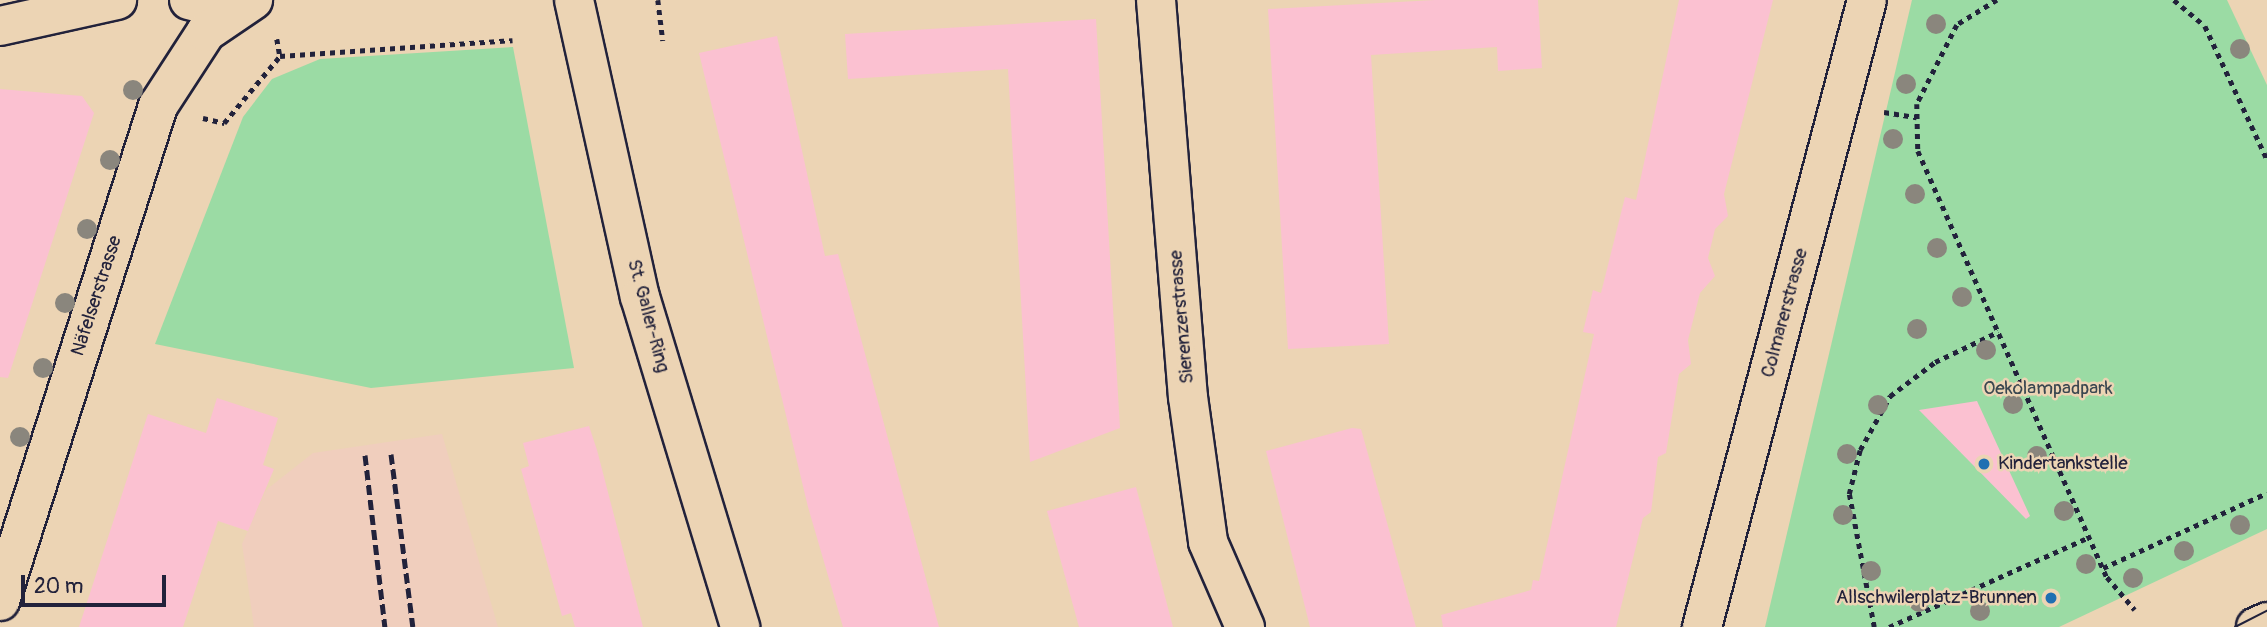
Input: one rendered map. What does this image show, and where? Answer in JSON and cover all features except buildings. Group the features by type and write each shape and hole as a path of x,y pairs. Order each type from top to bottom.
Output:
{"street":[{"path":"0,26 117,0"},
{"path":"189,0 237,4"},
{"name":"St. Galler-Ring","path":"574,0 640,297 740,627"},
{"name":"Sierenzerstrasse","path":"1156,0 1188,397 1208,542 1245,627"},
{"name":"Colmarerstrasse","path":"1702,627 1867,0"},
{"name":"Näfelserstrasse","path":"0,601 158,106 183,59 237,4"},
{"path":"2256,627 2267,622"}],"path":[{"path":"658,0 663,41"},
{"path":"1997,0 1957,25 1917,104 1918,151 2103,568 2135,610"},
{"path":"2174,0 2205,26 2267,159"},
{"path":"158,106 224,123 280,56 512,40"},
{"path":"1874,627 1849,494 1860,450 1890,396 1935,362 1998,332"},
{"path":"2103,568 2267,493"},
{"path":"1889,627 2089,537"}],"shaded area":[{"path":"442,434 498,627 254,627 242,544 266,490 313,453"}],"green space":[{"name":"Oekolampadpark","path":"1912,0 2227,0 2267,85 2267,529 2059,627 1765,627"},
{"path":"513,47 574,368 371,388 155,344 243,117 272,79 320,59"}],"tram line":[{"path":"2235,627 2267,611"}],"railway":[{"path":"391,454 413,627"},
{"path":"365,455 385,627"}],"place":[{"name":"Kindertankstelle","path":"1984,464"},
{"name":"Allschwilerplatz-Brunnen","path":"2051,598"}]}
